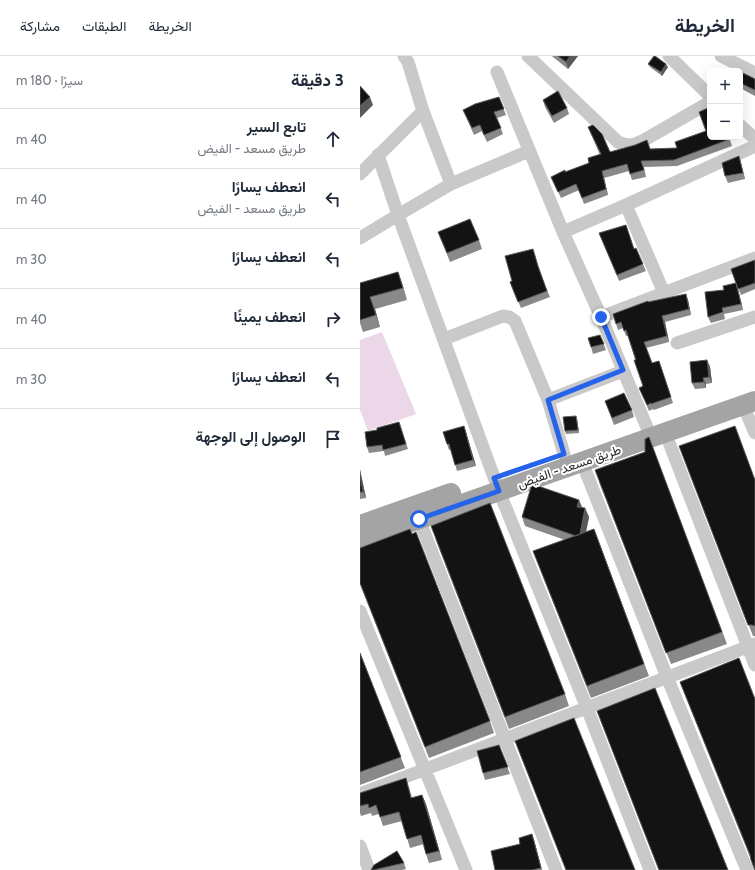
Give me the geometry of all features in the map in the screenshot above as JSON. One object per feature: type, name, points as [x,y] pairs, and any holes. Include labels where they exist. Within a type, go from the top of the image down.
[{"type":"main road","name":"طريق مسعد - الفيض","points":[[360,525],[496,484],[582,462],[755,388]]},
{"type":"main road","name":"طريق مسعد - الفيض","points":[[360,540],[419,519],[564,454],[654,432],[749,403]]},
{"type":"street","points":[[404,56],[408,62],[423,111],[451,184]]},
{"type":"street","points":[[528,56],[618,142],[627,145],[635,144],[646,139],[707,104]]},
{"type":"street","points":[[669,56],[707,93]]},
{"type":"street","points":[[721,56],[755,73]]},
{"type":"street","points":[[497,72],[562,232],[601,317],[623,370],[654,432],[751,645],[755,665]]},
{"type":"street","points":[[360,174],[423,111]]},
{"type":"street","points":[[743,127],[755,139]]},
{"type":"street","points":[[562,232],[626,205],[755,146]]},
{"type":"street","points":[[360,238],[451,184],[530,151]]},
{"type":"street","points":[[378,155],[398,215],[496,484],[587,708],[650,870]]},
{"type":"street","points":[[626,205],[664,293]]},
{"type":"street","points":[[601,317],[755,258]]},
{"type":"street","points":[[444,340],[503,316],[512,318],[515,321],[548,400],[564,454]]},
{"type":"street","points":[[677,343],[755,317]]},
{"type":"street","points":[[548,400],[623,370]]},
{"type":"street","points":[[749,403],[755,433]]},
{"type":"street","points":[[582,462],[667,677],[747,870]]},
{"type":"street","points":[[419,519],[556,870]]},
{"type":"street","points":[[360,610],[466,870]]},
{"type":"street","points":[[360,794],[751,645]]},
{"type":"street","points":[[360,846],[369,870]]},
{"type":"shaded area","points":[[382,332],[416,414],[368,431],[360,410],[360,340]]},
{"type":"building","points":[[558,56],[570,56],[566,62]]},
{"type":"building","points":[[654,56],[666,64],[661,72],[648,64]]},
{"type":"building","points":[[743,73],[755,79],[755,90],[743,84]]},
{"type":"building","points":[[360,86],[370,97],[360,106]]},
{"type":"building","points":[[558,91],[567,108],[552,116],[543,100]]},
{"type":"building","points":[[499,97],[504,109],[494,112],[501,128],[484,135],[480,125],[472,128],[463,110],[475,104]]},
{"type":"building","points":[[707,108],[707,140],[727,140],[674,160],[641,161],[644,170],[630,174],[627,164],[602,171],[606,189],[582,198],[576,184],[558,192],[551,177],[565,170],[565,172],[589,163],[588,158],[601,154],[588,127],[593,125],[602,134],[610,152],[647,140],[650,149],[677,148],[675,142],[706,131],[699,112]]},
{"type":"building","points":[[739,156],[743,173],[725,176],[722,163]]},
{"type":"building","points":[[470,219],[479,240],[447,253],[438,232]]},
{"type":"building","points":[[626,225],[634,249],[636,248],[643,264],[617,275],[599,233]]},
{"type":"building","points":[[533,249],[547,291],[518,302],[510,282],[512,281],[505,256]]},
{"type":"building","points":[[755,260],[755,283],[738,289],[731,269]]},
{"type":"building","points":[[398,272],[403,288],[370,297],[376,315],[360,320],[360,283]]},
{"type":"building","points":[[736,283],[741,304],[722,308],[723,312],[708,317],[705,292],[724,290],[723,286]]},
{"type":"building","points":[[686,294],[689,309],[662,316],[667,336],[644,342],[652,363],[659,361],[671,397],[647,405],[639,388],[643,386],[626,330],[624,331],[621,322],[616,324],[613,314],[648,301]]},
{"type":"building","points":[[600,335],[604,344],[591,347],[588,338]]},
{"type":"building","points":[[707,360],[709,377],[703,378],[704,382],[692,383],[690,362]]},
{"type":"building","points":[[624,393],[632,410],[612,418],[605,401]]},
{"type":"building","points":[[576,416],[578,430],[565,431],[563,417]]},
{"type":"building","points":[[399,422],[406,444],[383,450],[382,445],[367,447],[365,432],[377,430],[377,428]]},
{"type":"building","points":[[464,426],[473,460],[455,465],[449,444],[447,444],[443,432]]},
{"type":"building","points":[[735,426],[755,480],[755,626],[748,625],[679,446]]},
{"type":"building","points":[[649,437],[722,632],[666,653],[595,470],[645,452],[645,439]]},
{"type":"building","points":[[360,474],[363,492],[360,492]]},
{"type":"building","points":[[532,484],[579,500],[577,507],[585,508],[580,534],[576,536],[522,517]]},
{"type":"building","points":[[490,503],[565,694],[505,717],[431,526]]},
{"type":"building","points":[[410,529],[412,534],[416,532],[490,721],[425,747],[360,583],[360,548]]},
{"type":"building","points":[[594,529],[644,664],[587,686],[533,551]]},
{"type":"building","points":[[360,653],[401,757],[360,772]]},
{"type":"building","points":[[739,658],[755,699],[755,870],[680,682]]},
{"type":"building","points":[[655,688],[728,870],[659,870],[597,711]]},
{"type":"building","points":[[574,718],[635,870],[566,870],[515,741]]},
{"type":"building","points":[[499,745],[508,767],[483,773],[477,751]]},
{"type":"building","points":[[406,778],[411,798],[422,795],[439,851],[426,854],[421,835],[407,839],[399,812],[380,817],[376,805],[369,808],[368,804],[360,806],[360,793]]},
{"type":"building","points":[[532,834],[541,868],[532,870],[495,870],[491,851],[520,844],[519,838]]},
{"type":"building","points":[[397,851],[404,863],[371,870],[374,865]]},
{"type":"route","points":[[419,519],[499,491],[494,478],[564,454],[548,400],[623,370],[601,317]]}]
